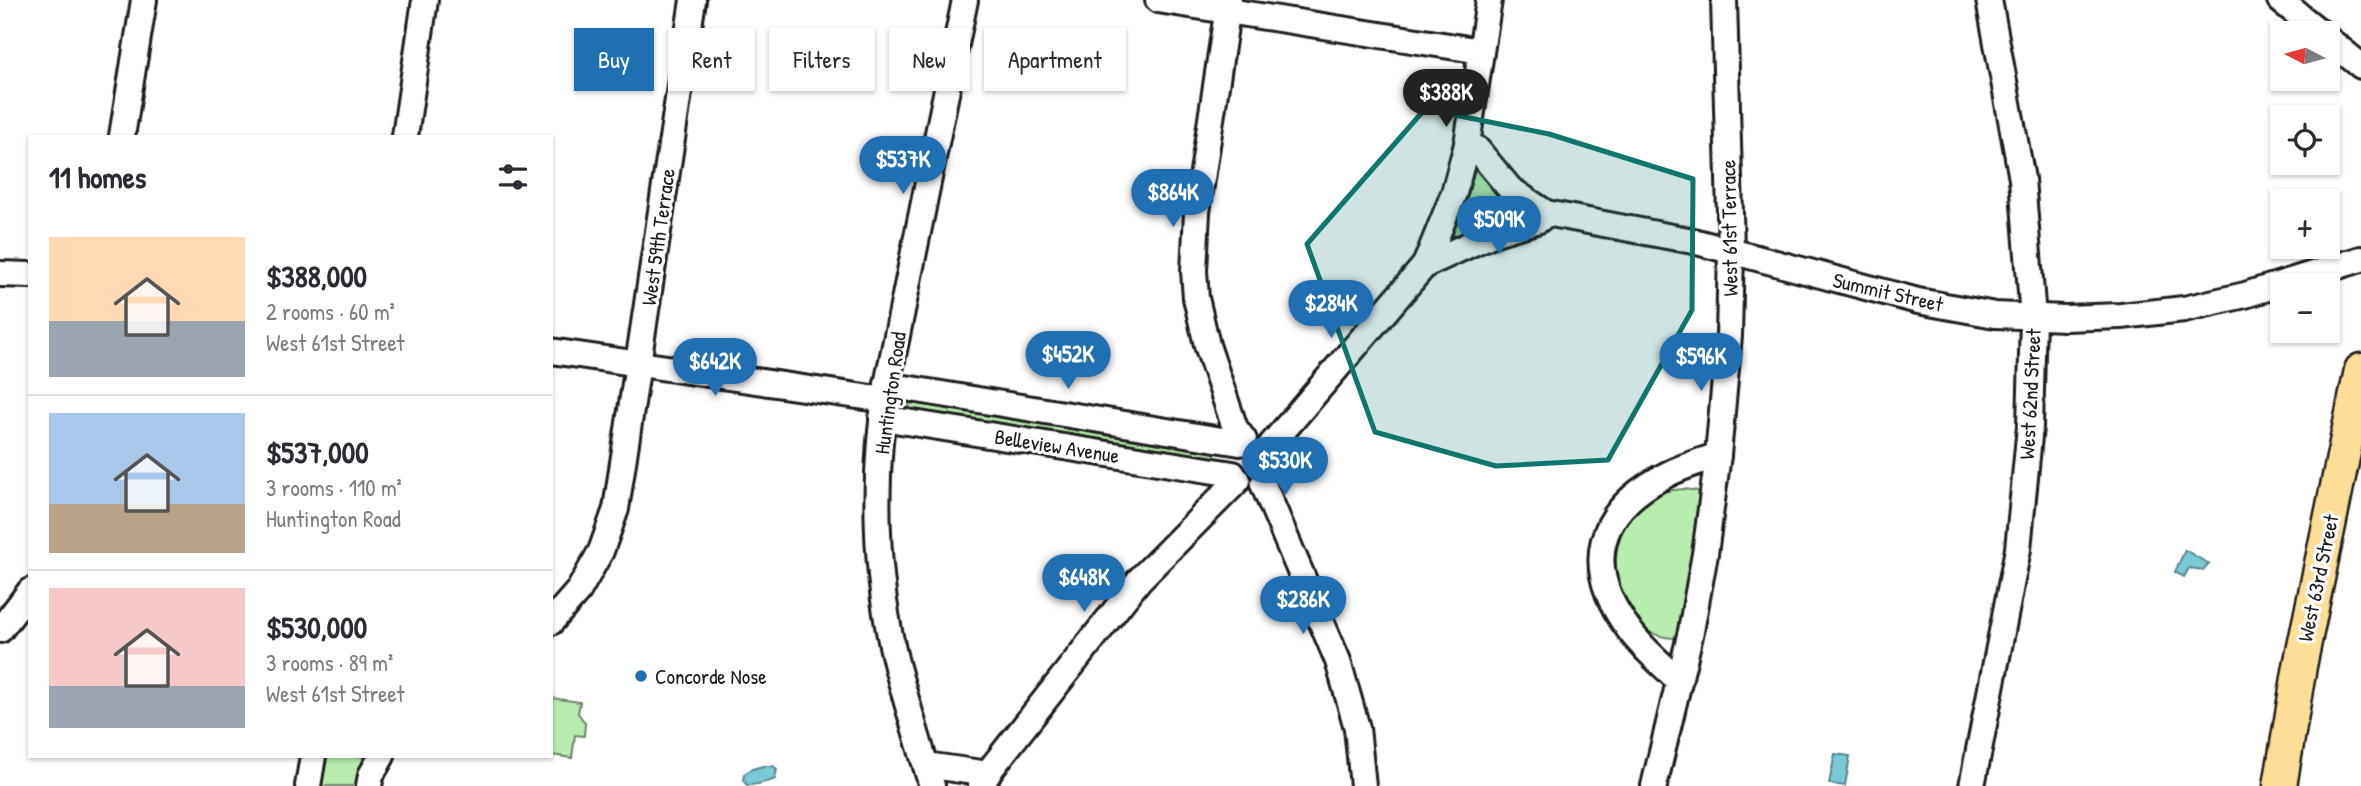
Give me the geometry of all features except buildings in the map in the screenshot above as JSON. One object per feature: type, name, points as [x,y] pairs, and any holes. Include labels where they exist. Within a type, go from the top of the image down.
[{"type":"main road","name":"West 63rd Street","points":[[2280,786],[2302,655],[2361,370]]},
{"type":"street","points":[[122,135],[144,0]]},
{"type":"street","points":[[405,135],[425,0]]},
{"type":"street","name":"West 59th Terrace","points":[[553,620],[579,590],[601,551],[616,509],[693,0]]},
{"type":"street","name":"Huntington Road","points":[[929,776],[897,665],[885,597],[877,512],[885,401],[965,0]]},
{"type":"street","points":[[1158,0],[1228,5],[1481,51]]},
{"type":"street","points":[[1270,445],[1425,265],[1454,193],[1467,144],[1489,0]]},
{"type":"street","name":"West 61st Terrace","points":[[1654,786],[1705,554],[1729,337],[1731,250],[1724,0]]},
{"type":"street","name":"West 62nd Street","points":[[1972,786],[2018,549],[2030,426],[2034,318],[2022,178],[1989,0]]},
{"type":"street","points":[[2280,0],[2305,21]]},
{"type":"street","points":[[1228,5],[1197,212],[1194,271],[1196,298],[1207,345],[1235,428],[1242,441]]},
{"type":"street","points":[[2340,49],[2361,66]]},
{"type":"street","points":[[1425,265],[1495,233],[1539,220],[1546,213],[1510,189],[1477,149],[1467,144]]},
{"type":"street","name":"Summit Street","points":[[1546,213],[1731,250],[1918,301],[1983,313],[2034,318],[2121,316],[2184,309],[2245,295],[2361,259]]},
{"type":"street","points":[[0,274],[28,275]]},
{"type":"street","name":"Belleview Avenue","points":[[553,351],[885,401],[1242,441]]},
{"type":"street","name":"Belleview Avenue","points":[[885,401],[1235,477]]},
{"type":"street","points":[[1260,439],[1270,445],[1277,454],[1280,468],[1273,478],[1252,486],[1235,477],[1230,459],[1242,441],[1260,439]]},
{"type":"street","points":[[1679,681],[1631,633],[1613,606],[1602,580],[1601,552],[1609,525],[1626,502],[1668,474],[1718,455]]},
{"type":"street","points":[[929,776],[984,780],[1139,580],[1235,477]]},
{"type":"street","points":[[1263,484],[1338,661],[1357,729],[1363,786]]},
{"type":"street","points":[[0,629],[28,594]]},
{"type":"street","points":[[308,786],[313,758]]},
{"type":"street","points":[[369,786],[371,775],[381,758]]},
{"type":"highlighted area","points":[[1425,109],[1549,134],[1693,179],[1692,310],[1608,460],[1496,466],[1375,432],[1307,244]]},
{"type":"green space","points":[[1478,169],[1521,215],[1459,238],[1454,236],[1453,229],[1465,204],[1473,170]]},
{"type":"green space","points":[[910,401],[1215,451],[1214,461],[908,411]]},
{"type":"green space","points":[[1685,489],[1697,491],[1703,496],[1682,634],[1677,638],[1654,634],[1636,621],[1624,603],[1617,581],[1616,558],[1621,534],[1632,514],[1653,496]]},
{"type":"green space","points":[[553,698],[580,702],[578,713],[585,723],[584,736],[575,735],[572,758],[553,755]]},
{"type":"green space","points":[[324,758],[363,759],[358,786],[319,786]]},
{"type":"water","points":[[2185,550],[2209,564],[2204,570],[2189,568],[2184,577],[2175,572]]},
{"type":"water","points":[[1835,754],[1850,756],[1845,786],[1829,784]]},
{"type":"water","points":[[763,766],[777,769],[775,779],[747,785],[743,780],[744,774]]},
{"type":"place","name":"Concorde Nose","points":[[641,676]]}]
